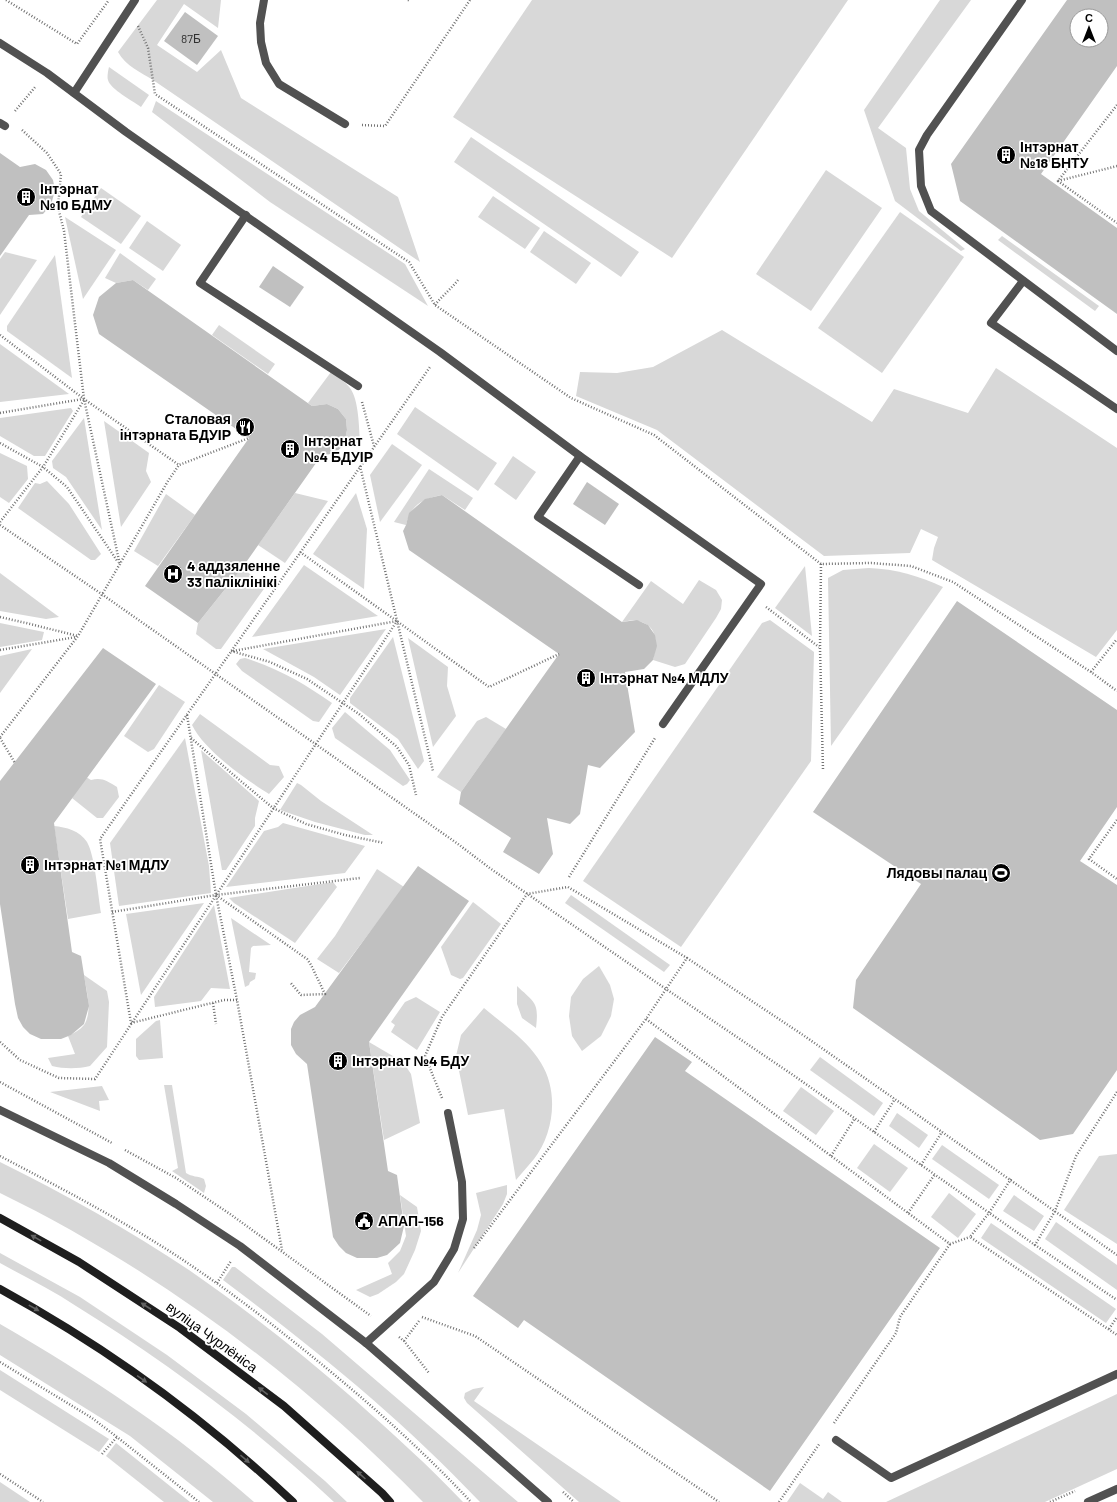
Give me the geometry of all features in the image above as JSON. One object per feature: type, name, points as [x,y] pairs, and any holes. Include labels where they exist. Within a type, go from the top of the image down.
[{"type":"main road","name":"вуліца Чурлёніса","points":[[0,1218],[78,1262],[180,1328],[284,1406],[382,1493],[390,1502]]},
{"type":"main road","points":[[0,1289],[43,1312],[98,1348],[190,1413],[266,1477],[292,1502]]},
{"type":"lane","points":[[74,93],[135,0]]},
{"type":"lane","points":[[264,0],[260,23],[261,42],[266,63],[279,84],[345,124]]},
{"type":"lane","points":[[1022,0],[927,135],[919,150],[921,186],[931,212],[1117,351]]},
{"type":"lane","points":[[0,43],[47,73],[126,132],[440,352],[580,456],[761,584],[663,724]]},
{"type":"lane","points":[[246,215],[200,283],[358,386]]},
{"type":"lane","points":[[1023,281],[991,323],[1117,409]]},
{"type":"lane","points":[[580,456],[538,517],[639,585]]},
{"type":"lane","points":[[0,1110],[109,1163],[176,1204],[240,1246],[366,1343],[548,1502]]},
{"type":"lane","points":[[366,1343],[434,1282],[454,1249],[463,1219],[462,1182],[448,1114]]},
{"type":"lane","points":[[836,1440],[891,1478],[1117,1374]]},
{"type":"lane","points":[[1088,1502],[1117,1489]]},
{"type":"path","points":[[6,0],[76,44],[109,0]]},
{"type":"path","points":[[345,124],[385,126],[470,0]]},
{"type":"path","points":[[130,8],[148,48],[155,94],[408,262],[435,305],[572,398],[654,435],[821,564],[871,563],[911,566],[953,582],[1117,690]]},
{"type":"path","points":[[14,112],[47,73]]},
{"type":"path","points":[[1058,181],[1117,105]]},
{"type":"path","points":[[20,128],[47,153],[61,174],[58,207],[64,231],[84,399],[120,565]]},
{"type":"path","points":[[1058,181],[1117,166]]},
{"type":"path","points":[[1058,181],[1117,224]]},
{"type":"path","points":[[435,305],[458,280]]},
{"type":"path","points":[[0,335],[84,399],[178,465]]},
{"type":"path","points":[[131,1023],[100,839],[440,352]]},
{"type":"path","points":[[358,386],[374,446]]},
{"type":"path","points":[[0,413],[84,399]]},
{"type":"path","points":[[84,399],[43,467],[0,523],[216,673],[527,894],[855,1118],[1035,1245],[1117,1300]]},
{"type":"path","points":[[15,763],[0,738],[78,636],[178,465],[249,438]]},
{"type":"path","points":[[0,443],[43,467],[67,487],[120,565]]},
{"type":"path","points":[[360,466],[433,771]]},
{"type":"path","points":[[300,552],[489,687],[559,654]]},
{"type":"path","points":[[821,564],[820,648],[823,770]]},
{"type":"path","points":[[752,597],[820,648]]},
{"type":"path","points":[[0,618],[78,636]]},
{"type":"path","points":[[230,652],[397,621]]},
{"type":"path","points":[[0,1042],[20,1060],[59,1078],[95,1078],[397,621]]},
{"type":"path","points":[[0,650],[78,636]]},
{"type":"path","points":[[1091,672],[1117,639]]},
{"type":"path","points":[[230,652],[270,662],[307,679],[359,714],[397,747],[408,765],[416,795]]},
{"type":"path","points":[[187,714],[216,895],[237,1000],[282,1250]]},
{"type":"path","points":[[569,877],[663,724]]},
{"type":"path","points":[[190,738],[273,808],[306,824],[345,835],[384,843]]},
{"type":"path","points":[[1117,820],[1089,859],[1117,879]]},
{"type":"path","points":[[112,912],[216,895],[360,878]]},
{"type":"path","points":[[448,1114],[425,1056],[442,1017],[527,894],[568,887],[687,958],[1011,1179],[1117,1255]]},
{"type":"path","points":[[216,895],[306,959],[311,965],[325,994],[301,995],[290,982]]},
{"type":"path","points":[[470,1254],[646,1019],[687,958]]},
{"type":"path","points":[[131,1023],[224,1000],[237,1000]]},
{"type":"path","points":[[213,1003],[216,1024]]},
{"type":"path","points":[[646,1019],[950,1244]]},
{"type":"path","points":[[1035,1245],[1055,1211],[1076,1156],[1117,1092]]},
{"type":"path","points":[[874,1132],[895,1099]]},
{"type":"path","points":[[831,1156],[855,1118]]},
{"type":"path","points":[[921,1165],[942,1132]]},
{"type":"path","points":[[0,1156],[96,1207],[173,1253],[216,1283],[284,1334],[338,1378],[408,1440],[471,1502]]},
{"type":"path","points":[[908,1213],[935,1174]]},
{"type":"path","points":[[831,1427],[896,1333],[900,1317],[950,1244],[970,1237],[989,1213],[1011,1179]]},
{"type":"path","points":[[970,1237],[1117,1335]]},
{"type":"path","points":[[216,1283],[240,1246]]},
{"type":"path","points":[[404,1341],[427,1311]]},
{"type":"path","points":[[422,1317],[475,1336],[719,1502]]},
{"type":"path","points":[[1109,1329],[1117,1317]]},
{"type":"path","points":[[0,1362],[92,1418],[199,1502]]},
{"type":"path","points":[[102,1454],[116,1437]]},
{"type":"path","points":[[779,1502],[822,1440]]},
{"type":"path","points":[[0,1474],[43,1502]]},
{"type":"shaded area","points":[[157,0],[221,0],[218,28],[184,4],[157,45],[197,72],[221,50],[241,98],[398,197],[420,262],[125,61],[118,52]]},
{"type":"shaded area","points":[[532,0],[848,0],[672,258],[453,117]]},
{"type":"shaded area","points":[[940,0],[971,0],[878,128],[906,148],[910,189],[919,211],[965,249],[961,251],[895,201],[864,110]]},
{"type":"shaded area","points":[[109,67],[149,95],[141,107],[113,87],[108,80]]},
{"type":"shaded area","points":[[156,101],[405,264],[428,306],[270,202],[152,112]]},
{"type":"shaded area","points":[[471,137],[639,252],[621,277],[454,162]]},
{"type":"shaded area","points":[[826,170],[882,208],[811,311],[756,274]]},
{"type":"shaded area","points":[[101,188],[141,216],[121,244],[81,217]]},
{"type":"shaded area","points":[[493,196],[540,228],[525,249],[478,217]]},
{"type":"shaded area","points":[[900,212],[964,257],[882,373],[818,328]]},
{"type":"shaded area","points":[[65,217],[116,250],[83,299]]},
{"type":"shaded area","points":[[147,221],[181,245],[163,271],[129,248]]},
{"type":"shaded area","points":[[544,231],[591,263],[576,284],[530,252]]},
{"type":"shaded area","points":[[1002,236],[1099,306],[1095,311],[998,240]]},
{"type":"shaded area","points":[[5,252],[37,260],[0,315],[0,259]]},
{"type":"shaded area","points":[[120,253],[156,279],[148,290],[133,280],[116,283],[105,278]]},
{"type":"shaded area","points":[[55,255],[72,378],[7,331],[7,326]]},
{"type":"shaded area","points":[[219,325],[275,364],[268,374],[212,335]]},
{"type":"shaded area","points":[[722,330],[872,422],[894,389],[968,413],[996,368],[1117,448],[1117,630],[1096,657],[932,560],[938,537],[921,529],[910,553],[824,556],[657,430],[576,396],[580,372],[617,373],[653,367]]},
{"type":"shaded area","points":[[0,344],[69,394],[0,402]]},
{"type":"shaded area","points":[[331,372],[346,383],[353,393],[358,414],[360,443],[344,445],[347,430],[346,419],[338,409],[327,404],[312,406],[308,403]]},
{"type":"shaded area","points":[[415,407],[497,463],[478,491],[397,434]]},
{"type":"shaded area","points":[[71,408],[73,411],[45,456],[34,456],[0,436],[0,418]]},
{"type":"shaded area","points":[[84,418],[102,530],[66,477],[53,468],[52,461]]},
{"type":"shaded area","points":[[104,421],[149,453],[146,471],[151,482],[121,527]]},
{"type":"shaded area","points":[[392,444],[422,465],[380,522],[370,475]]},
{"type":"shaded area","points":[[0,453],[27,466],[28,479],[9,503],[0,497]]},
{"type":"shaded area","points":[[513,456],[536,472],[516,500],[494,484]]},
{"type":"shaded area","points":[[429,469],[473,498],[465,510],[442,495],[429,498],[415,507],[408,518],[406,525],[394,522]]},
{"type":"shaded area","points":[[47,481],[69,504],[101,554],[95,560],[91,560],[18,508],[35,483],[40,484]]},
{"type":"shaded area","points":[[295,493],[328,501],[285,563],[258,545]]},
{"type":"shaded area","points":[[356,493],[367,529],[364,589],[313,554]]},
{"type":"shaded area","points":[[166,494],[195,515],[158,566],[134,551]]},
{"type":"shaded area","points":[[304,565],[378,616],[252,637]]},
{"type":"shaded area","points":[[805,566],[812,636],[775,608]]},
{"type":"shaded area","points":[[242,568],[266,586],[221,649],[216,649],[196,634],[198,623]]},
{"type":"shaded area","points":[[869,568],[907,574],[943,587],[831,746],[828,578],[843,570]]},
{"type":"shaded area","points":[[0,573],[59,617],[46,619],[0,611]]},
{"type":"shaded area","points":[[699,580],[716,590],[722,600],[721,609],[716,618],[685,664],[675,667],[653,660],[656,642],[653,631],[650,627],[645,623],[636,620],[622,622],[651,581],[683,604]]},
{"type":"shaded area","points":[[770,620],[814,652],[811,761],[681,947],[583,881],[762,623]]},
{"type":"shaded area","points":[[0,623],[44,632],[42,640],[0,647]]},
{"type":"shaded area","points":[[386,629],[340,695],[314,677],[263,649]]},
{"type":"shaded area","points":[[393,637],[424,761],[418,769],[398,739],[350,703],[350,698]]},
{"type":"shaded area","points":[[408,638],[448,667],[447,686],[456,716],[433,747]]},
{"type":"shaded area","points":[[32,649],[0,693],[0,656]]},
{"type":"shaded area","points":[[245,658],[291,677],[332,703],[319,722],[313,721],[242,671],[236,664],[240,659]]},
{"type":"shaded area","points":[[159,685],[185,702],[154,749],[148,752],[124,736]]},
{"type":"shaded area","points":[[345,712],[390,750],[410,780],[407,784],[403,786],[335,738],[332,728]]},
{"type":"shaded area","points":[[200,714],[270,765],[279,766],[284,777],[269,794],[237,772],[215,754],[198,735],[192,725]]},
{"type":"shaded area","points":[[486,717],[506,729],[461,792],[437,777],[477,721]]},
{"type":"shaded area","points":[[185,738],[209,866],[211,893],[119,906],[110,843]]},
{"type":"shaded area","points":[[201,750],[259,801],[255,818],[255,826],[226,870],[222,870]]},
{"type":"shaded area","points":[[86,777],[91,780],[104,780],[117,787],[119,797],[103,818],[97,818],[72,798]]},
{"type":"shaded area","points":[[297,783],[321,801],[373,835],[365,835],[315,822],[280,810]]},
{"type":"shaded area","points":[[283,823],[365,846],[345,873],[226,887],[264,831],[278,827]]},
{"type":"shaded area","points":[[54,826],[63,827],[77,832],[87,842],[94,866],[101,913],[68,919]]},
{"type":"shaded area","points":[[377,869],[404,887],[339,973],[317,959],[335,936]]},
{"type":"shaded area","points":[[333,882],[337,887],[295,943],[234,903],[229,898]]},
{"type":"shaded area","points":[[571,895],[670,965],[664,972],[565,903]]},
{"type":"shaded area","points":[[473,902],[501,924],[463,978],[460,979],[451,975],[441,947]]},
{"type":"shaded area","points":[[204,903],[141,995],[126,914]]},
{"type":"shaded area","points":[[214,905],[230,989],[211,988],[201,1001],[155,1007],[154,997]]},
{"type":"shaded area","points":[[231,918],[271,945],[253,946],[251,948],[249,972],[256,973],[255,979],[245,987]]},
{"type":"shaded area","points":[[599,966],[610,985],[614,999],[611,1016],[601,1036],[582,1051],[572,1036],[569,1016],[571,997],[583,979]]},
{"type":"shaded area","points":[[84,975],[107,991],[109,1002],[107,1047],[90,1066],[81,1068],[61,1068],[52,1066],[48,1058],[75,1054],[68,1036],[81,1028],[87,1019],[88,1000]]},
{"type":"shaded area","points":[[517,986],[532,1000],[536,1008],[536,1028],[522,1018],[517,1004]]},
{"type":"shaded area","points":[[416,997],[440,1012],[417,1050],[391,1032],[395,1025],[391,1022],[405,1002]]},
{"type":"shaded area","points":[[484,1008],[515,1034],[536,1055],[547,1074],[550,1087],[552,1112],[546,1137],[541,1149],[516,1180],[504,1109],[468,1115],[456,1056],[461,1035]]},
{"type":"shaded area","points":[[160,1020],[163,1058],[139,1060],[136,1056],[136,1039],[156,1021]]},
{"type":"shaded area","points":[[369,1042],[403,1062],[411,1074],[420,1123],[384,1140]]},
{"type":"shaded area","points":[[820,1057],[883,1103],[874,1116],[810,1070]]},
{"type":"shaded area","points":[[164,1085],[172,1085],[186,1173],[204,1179],[206,1186],[204,1193],[172,1171],[178,1168]]},
{"type":"shaded area","points":[[102,1086],[109,1100],[99,1101],[100,1111],[50,1092]]},
{"type":"shaded area","points":[[801,1087],[834,1111],[816,1135],[783,1111]]},
{"type":"shaded area","points":[[897,1113],[928,1135],[919,1148],[889,1126]]},
{"type":"shaded area","points":[[874,1144],[908,1168],[890,1192],[857,1168]]},
{"type":"shaded area","points":[[942,1145],[999,1185],[989,1199],[932,1159]]},
{"type":"shaded area","points":[[1117,1154],[1117,1244],[1064,1210],[1099,1156]]},
{"type":"shaded area","points":[[0,1162],[73,1200],[120,1227],[189,1270],[232,1301],[294,1349],[355,1400],[424,1463],[463,1502],[423,1502],[328,1412],[225,1330],[170,1291],[115,1256],[58,1223],[0,1193]]},
{"type":"shaded area","points":[[507,1185],[507,1194],[503,1204],[458,1273],[477,1230],[481,1215],[476,1193]]},
{"type":"shaded area","points":[[949,1193],[976,1214],[958,1238],[931,1217]]},
{"type":"shaded area","points":[[400,1195],[417,1207],[421,1231],[415,1250],[404,1274],[396,1282],[378,1294],[370,1297],[356,1290],[392,1274],[388,1263],[400,1251],[406,1236]]},
{"type":"shaded area","points":[[1014,1195],[1044,1216],[1034,1231],[1003,1211]]},
{"type":"shaded area","points":[[1056,1222],[1117,1265],[1117,1290],[1045,1239]]},
{"type":"shaded area","points":[[991,1223],[1116,1309],[1106,1323],[981,1238]]},
{"type":"shaded area","points":[[0,1253],[80,1297],[167,1355],[246,1414],[325,1481],[347,1502],[334,1502],[242,1422],[144,1350],[67,1300],[0,1263]]},
{"type":"shaded area","points":[[232,1267],[235,1267],[322,1334],[518,1502],[480,1502],[420,1442],[356,1385],[324,1358],[223,1280]]},
{"type":"shaded area","points":[[0,1324],[67,1364],[132,1407],[194,1452],[254,1502],[213,1502],[130,1436],[0,1355]]},
{"type":"shaded area","points":[[0,1370],[109,1439],[99,1452],[0,1390]]},
{"type":"shaded area","points":[[484,1387],[474,1401],[621,1502],[579,1502],[467,1403],[464,1398],[465,1393],[473,1389]]},
{"type":"shaded area","points":[[1117,1394],[1117,1469],[1045,1502],[886,1502]]},
{"type":"shaded area","points":[[116,1443],[190,1502],[164,1502],[106,1456]]},
{"type":"shaded area","points":[[0,1482],[30,1502],[0,1502]]},
{"type":"shaded area","points":[[800,1483],[823,1499],[828,1492],[842,1502],[787,1502]]},
{"type":"building","name":"Інтэрнат №18 БНТУ","points":[[1067,0],[1117,0],[1117,66],[1041,174],[1117,228],[1117,314],[960,201],[951,164]]},
{"type":"building","points":[[185,12],[218,36],[197,65],[164,41]]},
{"type":"building","name":"Інтэрнат №10 БДМУ","points":[[0,153],[20,167],[35,164],[46,170],[53,180],[55,190],[51,205],[43,214],[29,215],[0,256]]},
{"type":"building","points":[[273,266],[304,287],[290,307],[259,287]]},
{"type":"building","name":"Інтэрнат №4 БДУІР","points":[[133,280],[312,406],[327,404],[338,409],[346,419],[347,430],[344,445],[335,453],[321,456],[242,568],[198,623],[145,586],[249,438],[99,334],[93,315],[99,297],[116,283]]},
{"type":"building","points":[[587,482],[619,504],[605,525],[573,504]]},
{"type":"building","name":"Інтэрнат №4 МДЛУ","points":[[442,495],[622,622],[637,620],[648,625],[655,635],[657,646],[653,660],[644,669],[625,672],[635,732],[600,768],[588,765],[580,814],[570,824],[547,818],[553,854],[539,874],[503,852],[511,838],[459,804],[461,792],[559,654],[409,550],[403,531],[409,513],[425,499]]},
{"type":"building","name":"Лядовы палац","points":[[957,601],[1117,710],[1117,807],[1080,861],[1117,885],[1117,1070],[1073,1134],[1040,1140],[853,1008],[856,980],[921,884],[813,812]]},
{"type":"building","name":"Інтэрнат №1 МДЛУ","points":[[103,648],[156,684],[54,823],[72,952],[81,956],[89,1006],[84,1024],[71,1035],[61,1039],[41,1039],[30,1034],[23,1027],[18,1018],[15,1004],[0,904],[0,781]]},
{"type":"building","name":"Інтэрнат №4 БДУ","points":[[418,866],[469,901],[369,1042],[388,1171],[397,1175],[404,1226],[400,1243],[387,1255],[377,1258],[357,1258],[346,1253],[333,1237],[307,1064],[296,1054],[291,1045],[291,1029],[294,1022],[300,1015],[315,1007]]},
{"type":"building","points":[[655,1037],[692,1062],[685,1071],[940,1248],[770,1491],[524,1320],[518,1328],[473,1296]]},
{"type":"place","name":"Інтэрнат №18 БНТУ","points":[[1006,155]]},
{"type":"place","name":"Інтэрнат №10 БДМУ","points":[[26,197]]},
{"type":"place","name":"Сталовая інтэрната БДУІР","points":[[245,427]]},
{"type":"place","name":"Інтэрнат №4 БДУІР","points":[[290,449]]},
{"type":"place","name":"4 аддзяленне 33 паліклінікі","points":[[173,574]]},
{"type":"place","name":"Інтэрнат №4 МДЛУ","points":[[586,678]]},
{"type":"place","name":"Інтэрнат №1 МДЛУ","points":[[30,865]]},
{"type":"place","name":"Лядовы палац","points":[[1001,873]]},
{"type":"place","name":"Інтэрнат №4 БДУ","points":[[338,1061]]},
{"type":"place","name":"АПАП-156","points":[[364,1221]]}]
